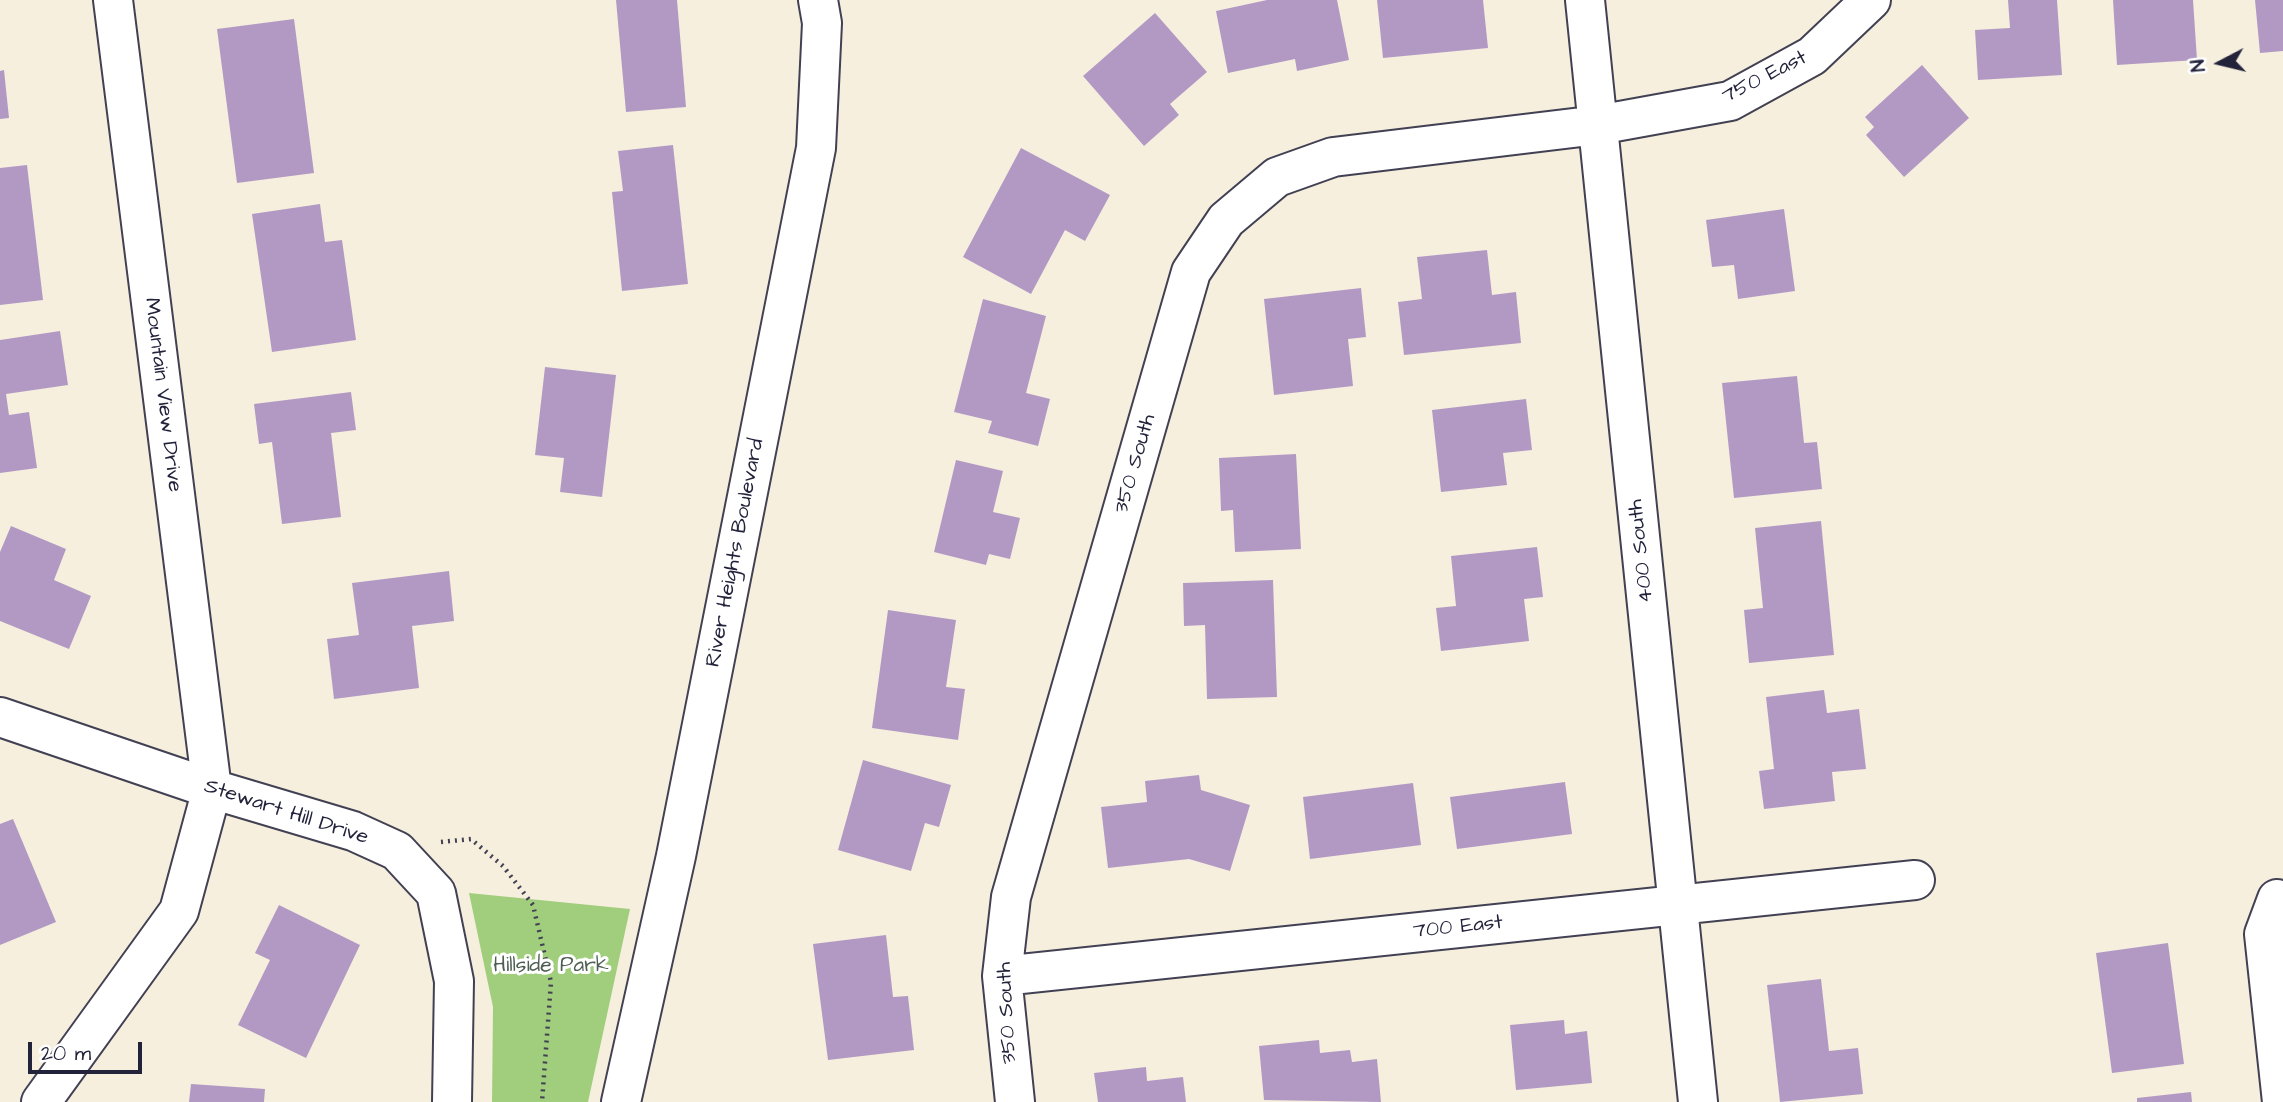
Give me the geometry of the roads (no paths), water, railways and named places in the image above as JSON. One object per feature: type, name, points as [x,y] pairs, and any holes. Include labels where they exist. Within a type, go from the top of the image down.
[{"type":"street","name":"Mountain View Drive","points":[[113,0],[212,789]]},
{"type":"street","name":"400 South","points":[[1586,0],[1698,1102]]},
{"type":"street","name":"750 East","points":[[1598,125],[1730,101],[1812,56],[1871,0]]},
{"type":"street","name":"River Heights Boulevard","points":[[621,1102],[679,842],[816,148],[824,8]]},
{"type":"street","name":"350 South","points":[[1015,1102],[1002,976],[1011,897],[1191,272],[1226,220],[1277,177],[1333,157],[1598,125]]},
{"type":"street","name":"Stewart Hill Drive","points":[[0,717],[212,789],[364,836],[397,852],[436,892],[454,981],[452,1102]]},
{"type":"street","points":[[41,1102],[179,911],[212,789]]},
{"type":"street","name":"700 East","points":[[1002,976],[1915,880]]},
{"type":"street","points":[[2277,898],[2264,934],[2283,1102]]},
{"type":"park label","name":"Hillside Park","points":[[551,967]]}]
